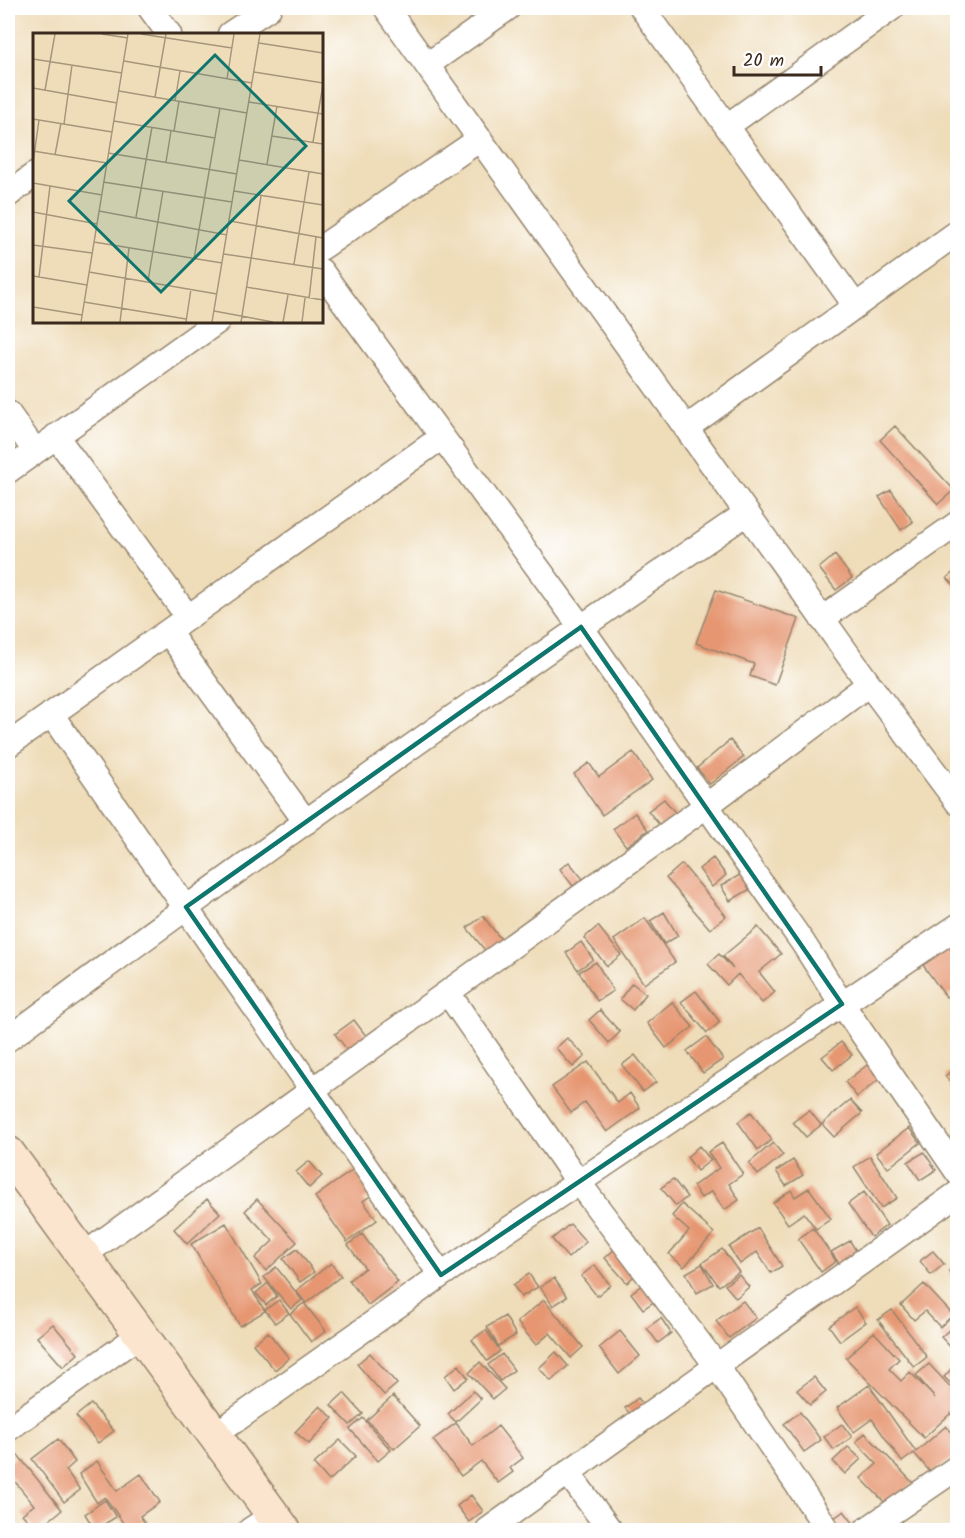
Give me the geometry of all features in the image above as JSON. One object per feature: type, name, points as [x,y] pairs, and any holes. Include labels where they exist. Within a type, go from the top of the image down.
[{"type":"street","points":[[150,8],[168,33]]},
{"type":"street","points":[[232,33],[269,8]]},
{"type":"street","points":[[386,8],[869,684],[957,802]]},
{"type":"street","points":[[427,66],[508,8]]},
{"type":"street","points":[[642,8],[855,305]]},
{"type":"street","points":[[727,126],[892,8]]},
{"type":"street","points":[[322,247],[480,139]]},
{"type":"street","points":[[8,195],[33,176]]},
{"type":"street","points":[[686,428],[957,232]]},
{"type":"street","points":[[322,272],[581,627],[803,943],[957,1173]]},
{"type":"street","points":[[8,471],[217,322]]},
{"type":"street","points":[[8,413],[34,452]]},
{"type":"street","points":[[56,436],[188,616]]},
{"type":"street","points":[[8,745],[442,437]]},
{"type":"street","points":[[8,1039],[186,907],[581,627],[747,513]]},
{"type":"street","points":[[822,618],[957,523]]},
{"type":"street","points":[[168,632],[306,822]]},
{"type":"street","points":[[81,1257],[706,806],[869,684]]},
{"type":"street","points":[[51,714],[441,1275]]},
{"type":"street","points":[[213,1436],[441,1275],[957,926]]},
{"type":"street","points":[[448,993],[579,1183],[716,1365],[828,1530]]},
{"type":"street","points":[[8,1153],[81,1257],[141,1334],[213,1436],[269,1525]]},
{"type":"street","points":[[488,1530],[957,1193]]},
{"type":"street","points":[[8,1429],[141,1334]]},
{"type":"street","points":[[866,1530],[957,1467]]},
{"type":"street","points":[[568,1473],[610,1530]]},
{"type":"highlighted area","points":[[581,627],[842,1004],[441,1275],[186,907]]},
{"type":"building","points":[[895,426],[954,490],[938,504],[880,440]]},
{"type":"building","points":[[891,490],[913,522],[901,530],[879,497]]},
{"type":"building","points":[[835,555],[852,578],[836,590],[819,568]]},
{"type":"building","points":[[958,568],[958,589],[947,578]]},
{"type":"building","points":[[716,590],[799,619],[775,685],[750,676],[754,664],[696,643]]},
{"type":"building","points":[[730,740],[744,757],[710,784],[697,768]]},
{"type":"building","points":[[633,752],[652,780],[602,815],[574,774],[589,763],[599,777]]},
{"type":"building","points":[[664,799],[677,815],[662,828],[648,811]]},
{"type":"building","points":[[635,813],[648,830],[626,846],[613,829]]},
{"type":"building","points":[[713,858],[726,875],[712,887],[699,869]]},
{"type":"building","points":[[569,862],[583,879],[573,886],[560,869]]},
{"type":"building","points":[[682,864],[726,916],[710,929],[666,878]]},
{"type":"building","points":[[743,873],[752,888],[730,901],[721,886]]},
{"type":"building","points":[[664,912],[678,936],[664,944],[650,921]]},
{"type":"building","points":[[483,916],[507,947],[492,959],[467,928]]},
{"type":"building","points":[[645,918],[675,962],[644,984],[614,940]]},
{"type":"building","points":[[598,926],[621,955],[607,966],[584,938]]},
{"type":"building","points":[[758,927],[781,954],[759,972],[775,992],[762,1003],[738,974],[727,985],[708,964],[719,954],[733,969],[723,956]]},
{"type":"building","points":[[581,942],[593,959],[578,970],[566,953]]},
{"type":"building","points":[[948,946],[958,959],[958,988],[946,997],[923,965]]},
{"type":"building","points":[[596,962],[613,991],[597,1001],[579,972]]},
{"type":"building","points":[[632,983],[646,994],[633,1010],[620,999]]},
{"type":"building","points":[[696,991],[720,1022],[707,1033],[681,1002]]},
{"type":"building","points":[[672,1002],[693,1027],[666,1048],[647,1023]]},
{"type":"building","points":[[600,1010],[620,1032],[609,1043],[589,1020]]},
{"type":"building","points":[[354,1020],[376,1049],[357,1063],[335,1034]]},
{"type":"building","points":[[706,1037],[723,1059],[703,1073],[687,1051]]},
{"type":"building","points":[[567,1038],[585,1056],[573,1067],[556,1048]]},
{"type":"building","points":[[841,1042],[852,1055],[833,1070],[822,1057]]},
{"type":"building","points":[[635,1055],[656,1082],[643,1092],[622,1065]]},
{"type":"building","points":[[588,1062],[618,1103],[630,1093],[640,1108],[607,1132],[585,1102],[571,1113],[552,1087]]},
{"type":"building","points":[[871,1062],[883,1076],[857,1097],[845,1082]]},
{"type":"building","points":[[958,1067],[958,1093],[945,1076]]},
{"type":"building","points":[[850,1100],[862,1113],[834,1137],[822,1124]]},
{"type":"building","points":[[809,1110],[821,1125],[806,1137],[793,1122]]},
{"type":"building","points":[[751,1112],[772,1140],[758,1150],[738,1122]]},
{"type":"building","points":[[909,1128],[920,1143],[888,1168],[876,1153]]},
{"type":"building","points":[[722,1143],[743,1174],[729,1184],[739,1200],[724,1210],[712,1191],[701,1198],[693,1186],[719,1168],[708,1152]]},
{"type":"building","points":[[773,1143],[783,1155],[758,1175],[749,1163]]},
{"type":"building","points":[[699,1146],[711,1160],[697,1171],[687,1157]]},
{"type":"building","points":[[924,1152],[936,1170],[920,1180],[908,1162]]},
{"type":"building","points":[[870,1156],[897,1198],[881,1208],[854,1167]]},
{"type":"building","points":[[793,1160],[803,1175],[786,1186],[776,1171]]},
{"type":"building","points":[[309,1161],[322,1176],[309,1188],[296,1172]]},
{"type":"building","points":[[354,1169],[372,1195],[363,1201],[377,1220],[347,1242],[315,1197]]},
{"type":"building","points":[[673,1179],[687,1197],[676,1206],[661,1188]]},
{"type":"building","points":[[809,1188],[831,1219],[816,1229],[804,1213],[788,1224],[773,1203],[791,1190],[795,1197]]},
{"type":"building","points":[[864,1192],[887,1225],[871,1237],[848,1204]]},
{"type":"building","points":[[207,1199],[220,1213],[187,1244],[174,1229]]},
{"type":"building","points":[[257,1199],[297,1242],[266,1271],[255,1258],[273,1241],[245,1211]]},
{"type":"building","points":[[682,1204],[714,1233],[684,1267],[669,1254],[689,1231],[672,1216]]},
{"type":"building","points":[[226,1223],[262,1284],[252,1290],[265,1311],[240,1326],[191,1244]]},
{"type":"building","points":[[570,1224],[586,1242],[568,1258],[552,1239]]},
{"type":"building","points":[[758,1228],[782,1266],[771,1273],[757,1252],[740,1264],[729,1247]]},
{"type":"building","points":[[813,1228],[836,1261],[821,1272],[798,1239]]},
{"type":"building","points":[[362,1234],[398,1282],[368,1305],[349,1280],[365,1268],[348,1245]]},
{"type":"building","points":[[850,1241],[858,1254],[840,1265],[831,1252]]},
{"type":"building","points":[[618,1246],[640,1270],[627,1283],[605,1258]]},
{"type":"building","points":[[297,1249],[314,1272],[300,1282],[283,1259]]},
{"type":"building","points":[[722,1249],[739,1272],[719,1286],[702,1263]]},
{"type":"building","points":[[933,1251],[944,1264],[931,1275],[920,1261]]},
{"type":"building","points":[[331,1263],[341,1276],[306,1303],[296,1291]]},
{"type":"building","points":[[958,1263],[958,1281],[949,1271]]},
{"type":"building","points":[[702,1264],[713,1284],[697,1293],[686,1273]]},
{"type":"building","points":[[595,1265],[610,1285],[597,1296],[581,1276]]},
{"type":"building","points":[[276,1267],[302,1300],[291,1309],[264,1277]]},
{"type":"building","points":[[529,1274],[538,1287],[521,1297],[513,1285]]},
{"type":"building","points":[[739,1275],[749,1287],[736,1298],[725,1285]]},
{"type":"building","points":[[554,1278],[567,1297],[553,1306],[540,1287]]},
{"type":"building","points":[[646,1282],[658,1299],[643,1309],[631,1293]]},
{"type":"building","points":[[268,1283],[277,1296],[266,1305],[256,1293]]},
{"type":"building","points":[[924,1284],[953,1315],[940,1327],[925,1311],[914,1320],[901,1305]]},
{"type":"building","points":[[279,1300],[289,1313],[275,1323],[265,1310]]},
{"type":"building","points":[[544,1300],[583,1347],[571,1358],[550,1333],[536,1345],[517,1322]]},
{"type":"building","points":[[743,1301],[756,1318],[729,1338],[716,1321]]},
{"type":"building","points":[[304,1303],[326,1331],[311,1342],[290,1314]]},
{"type":"building","points":[[855,1307],[866,1322],[840,1341],[829,1326]]},
{"type":"building","points":[[892,1310],[927,1357],[914,1367],[878,1320]]},
{"type":"building","points":[[505,1316],[516,1335],[498,1346],[487,1327]]},
{"type":"building","points":[[661,1318],[671,1333],[658,1343],[647,1328]]},
{"type":"building","points":[[958,1322],[958,1355],[941,1337]]},
{"type":"building","points":[[53,1324],[78,1354],[63,1367],[37,1337]]},
{"type":"building","points":[[486,1330],[500,1351],[487,1361],[472,1340]]},
{"type":"building","points":[[620,1331],[640,1356],[619,1374],[599,1348]]},
{"type":"building","points":[[268,1332],[289,1358],[275,1370],[253,1344]]},
{"type":"building","points":[[874,1332],[899,1359],[889,1369],[901,1381],[910,1372],[935,1398],[916,1375],[929,1364],[958,1395],[958,1421],[951,1413],[924,1438],[846,1358]]},
{"type":"building","points":[[556,1352],[568,1366],[551,1381],[539,1368]]},
{"type":"building","points":[[370,1353],[397,1384],[384,1395],[357,1364]]},
{"type":"building","points":[[502,1354],[514,1370],[500,1381],[488,1365]]},
{"type":"building","points":[[480,1362],[505,1389],[493,1399],[469,1373]]},
{"type":"building","points":[[459,1365],[468,1378],[454,1389],[445,1376]]},
{"type":"building","points":[[954,1366],[958,1369],[958,1390],[944,1377]]},
{"type":"building","points":[[814,1377],[826,1392],[810,1405],[797,1390]]},
{"type":"building","points":[[869,1385],[916,1452],[946,1426],[958,1439],[958,1453],[932,1474],[914,1453],[902,1462],[872,1419],[854,1432],[837,1408]]},
{"type":"building","points":[[473,1391],[481,1399],[456,1422],[448,1414]]},
{"type":"building","points":[[344,1393],[363,1414],[350,1425],[331,1405]]},
{"type":"building","points":[[393,1396],[420,1426],[394,1449],[367,1420]]},
{"type":"building","points":[[638,1398],[654,1418],[641,1429],[625,1408]]},
{"type":"building","points":[[91,1404],[114,1431],[98,1443],[76,1416]]},
{"type":"building","points":[[320,1406],[333,1418],[309,1444],[295,1432]]},
{"type":"building","points":[[800,1412],[821,1440],[804,1452],[784,1424]]},
{"type":"building","points":[[363,1418],[391,1450],[378,1461],[350,1429]]},
{"type":"building","points":[[456,1423],[473,1446],[498,1426],[523,1458],[510,1468],[513,1472],[498,1483],[481,1461],[461,1476],[433,1440]]},
{"type":"building","points":[[842,1424],[852,1437],[834,1450],[824,1437]]},
{"type":"building","points":[[865,1433],[913,1483],[888,1506],[861,1478],[877,1464],[856,1442]]},
{"type":"building","points":[[58,1439],[75,1462],[66,1470],[80,1490],[64,1502],[32,1459]]},
{"type":"building","points":[[340,1440],[356,1456],[329,1481],[314,1464]]},
{"type":"building","points":[[848,1447],[861,1459],[845,1474],[833,1461]]},
{"type":"building","points":[[18,1455],[62,1510],[37,1530],[22,1514],[34,1505],[8,1473],[8,1464]]},
{"type":"building","points":[[97,1461],[117,1491],[141,1474],[160,1502],[140,1516],[150,1530],[128,1530],[105,1497],[97,1503],[79,1474]]},
{"type":"building","points":[[471,1495],[483,1511],[469,1522],[457,1506]]},
{"type":"building","points":[[105,1500],[116,1517],[95,1530],[85,1514]]},
{"type":"building","points":[[844,1511],[857,1528],[842,1530],[833,1519]]}]
